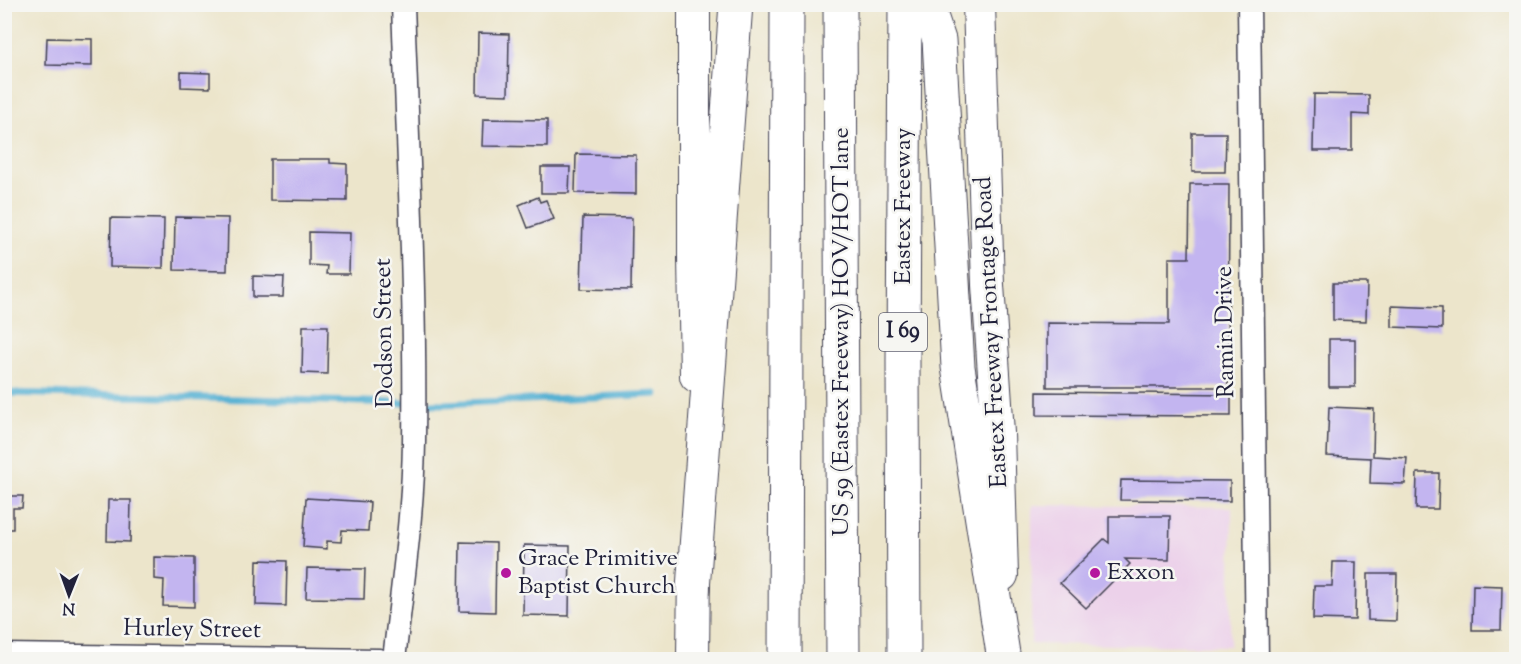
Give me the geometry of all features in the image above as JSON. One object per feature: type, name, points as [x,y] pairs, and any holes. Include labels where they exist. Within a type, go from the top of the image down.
[{"type":"highway","points":[[693,589],[736,4]]},
{"type":"highway","points":[[785,660],[787,4]]},
{"type":"highway","name":"US 59 (Eastex Freeway) HOV/HOT lane","points":[[840,4],[843,660]]},
{"type":"highway","name":"Eastex Freeway","points":[[904,660],[905,4]]},
{"type":"highway","points":[[927,4],[939,40],[958,367],[1004,660]]},
{"type":"main road","points":[[693,660],[696,380],[694,4]]},
{"type":"main road","name":"Eastex Freeway Frontage Road","points":[[979,4],[988,285],[998,434],[1004,660]]},
{"type":"street","name":"Dodson Street","points":[[394,660],[410,514],[414,423],[403,4]]},
{"type":"street","name":"Ramin Drive","points":[[1249,4],[1257,660]]},
{"type":"street","name":"Hurley Street","points":[[4,655],[379,660]]},
{"type":"shaded area","points":[[1032,505],[1232,507],[1230,646],[1031,644]]},
{"type":"building","points":[[478,33],[509,34],[508,95],[477,94]]},
{"type":"building","points":[[47,38],[92,39],[92,66],[46,65]]},
{"type":"building","points":[[181,72],[210,73],[210,88],[181,87]]},
{"type":"building","points":[[1314,94],[1369,95],[1369,115],[1352,114],[1352,151],[1313,151]]},
{"type":"building","points":[[483,119],[547,120],[547,147],[482,146]]},
{"type":"building","points":[[1192,133],[1226,133],[1225,172],[1192,172]]},
{"type":"building","points":[[576,154],[636,155],[636,194],[575,193]]},
{"type":"building","points":[[270,159],[330,159],[330,163],[347,164],[347,201],[270,200]]},
{"type":"building","points":[[541,167],[570,167],[569,193],[541,193]]},
{"type":"building","points":[[1190,184],[1229,184],[1228,387],[1047,387],[1047,323],[1169,324],[1169,258],[1189,258]]},
{"type":"building","points":[[538,197],[540,202],[546,200],[554,219],[528,228],[519,205]]},
{"type":"building","points":[[175,217],[228,218],[227,271],[174,270]]},
{"type":"building","points":[[583,217],[632,218],[631,290],[581,289]]},
{"type":"building","points":[[111,218],[164,219],[163,268],[110,267]]},
{"type":"building","points":[[309,232],[350,233],[349,274],[326,274],[327,266],[309,265]]},
{"type":"building","points":[[253,276],[284,277],[283,297],[253,297]]},
{"type":"building","points":[[1333,283],[1367,283],[1366,321],[1333,320]]},
{"type":"building","points":[[1514,287],[1516,287],[1516,320],[1514,320]]},
{"type":"building","points":[[1392,306],[1442,308],[1442,329],[1392,327]]},
{"type":"building","points":[[303,326],[328,326],[327,374],[302,373]]},
{"type":"building","points":[[1329,339],[1355,339],[1355,387],[1329,387]]},
{"type":"building","points":[[1037,392],[1231,394],[1231,416],[1037,415]]},
{"type":"building","points":[[1329,407],[1374,409],[1373,456],[1407,458],[1405,484],[1370,483],[1371,458],[1327,456]]},
{"type":"building","points":[[1417,473],[1439,473],[1438,509],[1416,509]]},
{"type":"building","points":[[1121,480],[1230,481],[1230,501],[1120,500]]},
{"type":"building","points":[[4,496],[23,496],[22,508],[13,508],[13,529],[4,529]]},
{"type":"building","points":[[306,498],[370,502],[368,531],[342,530],[341,542],[327,541],[327,549],[303,547]]},
{"type":"building","points":[[108,500],[131,500],[130,542],[107,541]]},
{"type":"building","points":[[1109,516],[1170,516],[1169,560],[1125,559],[1130,564],[1086,608],[1060,583],[1104,539],[1109,543]]},
{"type":"building","points":[[460,542],[496,543],[495,612],[459,611]]},
{"type":"building","points":[[524,545],[570,546],[569,616],[523,615]]},
{"type":"building","points":[[154,557],[194,558],[194,607],[163,606],[164,580],[154,579]]},
{"type":"building","points":[[257,560],[287,561],[286,606],[256,605]]},
{"type":"building","points":[[1333,562],[1356,562],[1355,620],[1313,619],[1314,586],[1332,586]]},
{"type":"building","points":[[307,568],[365,569],[364,599],[306,598]]},
{"type":"building","points":[[1368,574],[1397,574],[1396,621],[1368,620]]},
{"type":"building","points":[[1473,585],[1502,586],[1501,630],[1472,630]]},
{"type":"waterway","points":[[4,393],[443,404],[656,394]]},
{"type":"place","name":"Grace Primitive Baptist Church","points":[[506,573]]},
{"type":"place","name":"Exxon","points":[[1095,573]]}]
